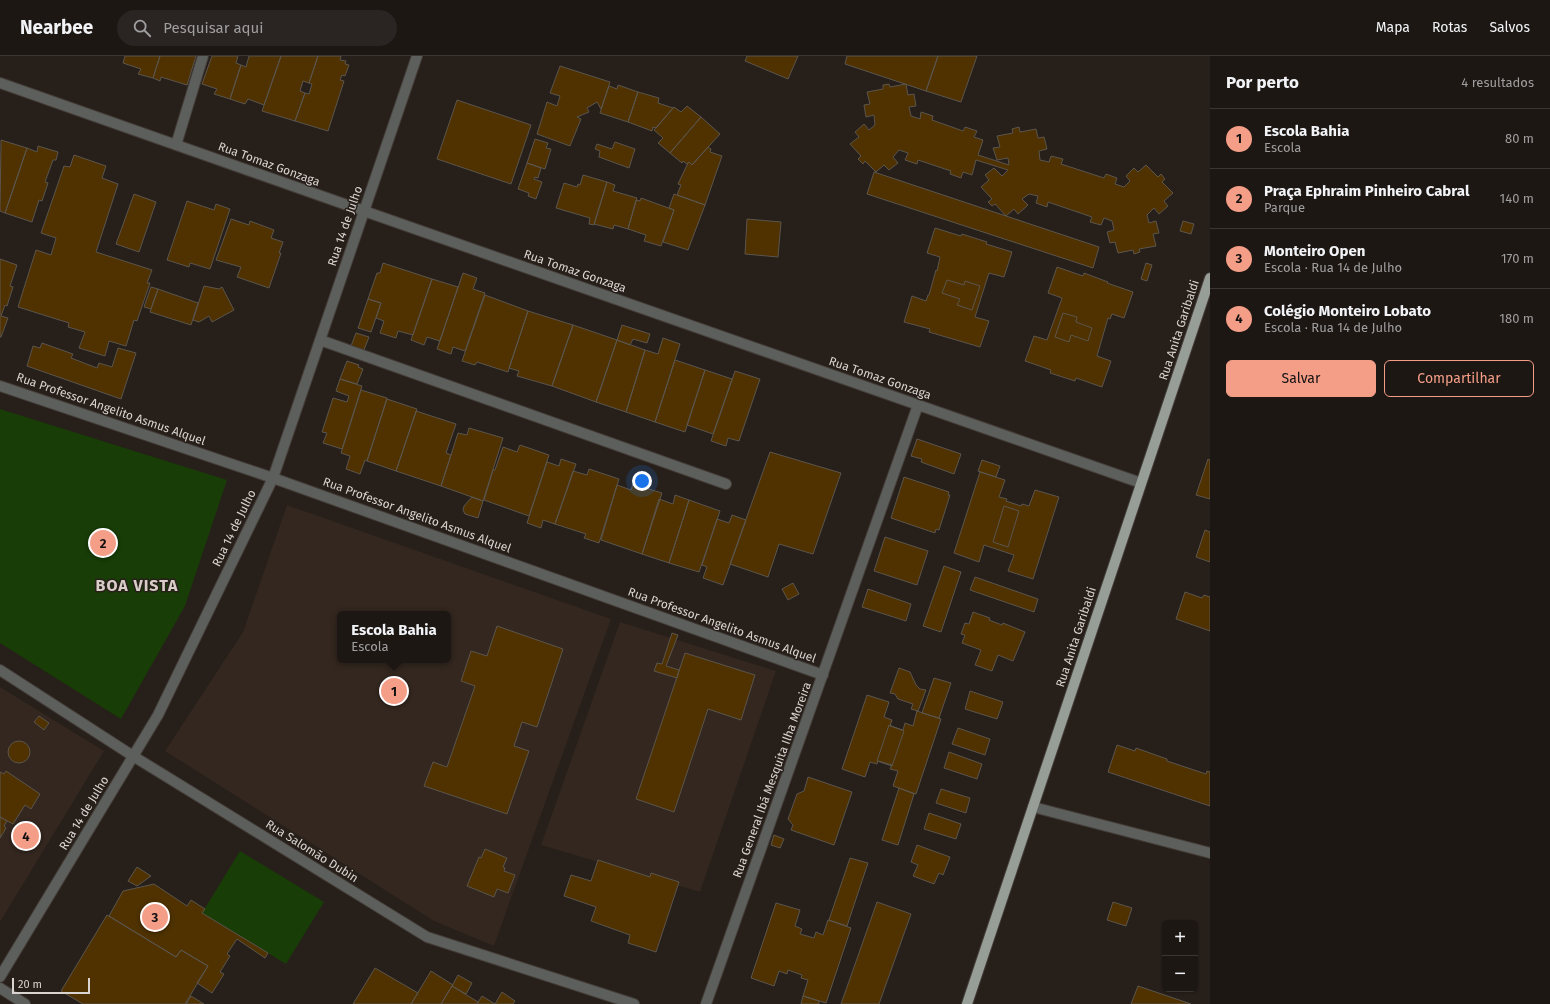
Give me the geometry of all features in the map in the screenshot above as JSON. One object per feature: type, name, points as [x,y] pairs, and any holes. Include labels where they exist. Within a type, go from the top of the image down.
[{"type":"main road","name":"Rua Anita Garibaldi","points":[[967,1004],[1210,278]]},
{"type":"street","points":[[176,145],[204,56]]},
{"type":"street","name":"Rua 14 de Julho","points":[[0,978],[158,715],[273,478],[417,56]]},
{"type":"street","name":"Rua Tomaz Gonzaga","points":[[0,83],[364,212],[1141,483]]},
{"type":"street","points":[[320,340],[726,484]]},
{"type":"street","name":"Rua Professor Angelito Asmus Alquel","points":[[0,386],[273,478],[823,675]]},
{"type":"street","name":"Rua General Ibá Mesquita Ilha Moreira","points":[[706,1004],[918,405]]},
{"type":"street","name":"Rua Salomão Dubin","points":[[0,670],[133,756],[427,937],[634,1004]]},
{"type":"street","points":[[1033,807],[1210,853]]},
{"type":"street","points":[[0,988],[25,1004]]},
{"type":"shaded area","points":[[287,505],[611,619],[494,946],[434,921],[165,751],[243,632]]},
{"type":"shaded area","points":[[620,622],[776,671],[700,892],[541,845]]},
{"type":"shaded area","points":[[0,687],[104,751],[0,922]]},
{"type":"green space","points":[[0,409],[227,480],[185,606],[121,719],[0,643]]},
{"type":"green space","points":[[240,851],[324,902],[286,964],[202,913]]},
{"type":"building","points":[[125,56],[160,56],[153,78],[138,74],[141,69],[123,63]]},
{"type":"building","points":[[160,56],[196,56],[187,85],[161,77],[160,81],[153,78]]},
{"type":"building","points":[[212,56],[238,56],[236,63],[241,65],[230,99],[214,94],[217,89],[202,84]]},
{"type":"building","points":[[249,56],[281,56],[264,105],[248,99],[245,104],[230,99],[241,65],[246,67]]},
{"type":"building","points":[[281,56],[318,56],[309,83],[303,81],[300,91],[305,93],[295,121],[262,111]]},
{"type":"building","points":[[318,56],[341,56],[340,60],[346,61],[345,64],[349,65],[345,76],[342,75],[340,80],[344,81],[328,131],[295,121],[305,93],[309,94],[312,84],[309,83]]},
{"type":"building","points":[[747,56],[798,56],[788,79],[745,61]]},
{"type":"building","points":[[847,56],[938,56],[926,91],[845,64]]},
{"type":"building","points":[[938,56],[977,56],[961,102],[926,91]]},
{"type":"building","points":[[560,66],[610,82],[601,109],[597,102],[587,108],[589,112],[577,117],[581,119],[570,146],[537,134],[547,102],[557,106],[560,96],[550,93]]},
{"type":"building","points":[[889,84],[890,87],[906,84],[908,95],[914,94],[916,106],[909,107],[911,116],[920,119],[921,112],[933,116],[932,120],[963,131],[965,127],[977,131],[974,137],[983,140],[978,155],[1009,165],[1008,158],[997,160],[993,148],[1000,147],[997,136],[1013,133],[1012,129],[1019,127],[1020,132],[1036,129],[1038,138],[1044,137],[1047,149],[1039,151],[1040,160],[1049,162],[1051,156],[1063,159],[1061,164],[1104,178],[1106,174],[1117,178],[1115,184],[1124,187],[1130,181],[1126,176],[1134,168],[1138,172],[1146,165],[1158,177],[1161,174],[1165,179],[1162,182],[1173,193],[1164,201],[1168,206],[1159,214],[1154,208],[1147,215],[1149,223],[1156,221],[1159,233],[1153,234],[1156,246],[1139,249],[1140,252],[1134,254],[1133,250],[1118,253],[1115,242],[1110,243],[1107,232],[1114,230],[1112,221],[1104,218],[1101,225],[1090,222],[1092,217],[1048,202],[1047,207],[1036,203],[1038,196],[1029,194],[1022,199],[1028,205],[1018,214],[1014,209],[1006,216],[995,204],[992,206],[988,202],[992,199],[981,187],[989,180],[985,175],[994,168],[1002,176],[1008,170],[976,160],[972,175],[963,172],[961,178],[950,174],[951,171],[918,160],[917,164],[905,160],[908,153],[899,150],[893,157],[898,163],[889,170],[884,165],[876,172],[865,161],[863,164],[858,159],[861,156],[850,144],[859,137],[855,132],[864,124],[869,130],[875,125],[874,115],[866,117],[864,105],[870,104],[867,92],[883,89],[883,85]]},
{"type":"building","points":[[618,85],[638,92],[628,122],[600,113],[609,86],[617,89]]},
{"type":"building","points":[[638,92],[659,98],[658,103],[673,108],[656,128],[653,127],[652,131],[628,122]]},
{"type":"building","points":[[457,100],[531,125],[511,184],[437,159]]},
{"type":"building","points":[[687,106],[701,117],[670,153],[658,143],[663,138],[654,130],[674,107],[681,112]]},
{"type":"building","points":[[701,117],[720,134],[692,165],[689,162],[687,164],[683,161],[682,163],[670,153]]},
{"type":"building","points":[[535,139],[548,143],[546,148],[551,149],[545,169],[527,163]]},
{"type":"building","points":[[1,140],[27,148],[5,213],[0,211]]},
{"type":"building","points":[[615,142],[635,149],[629,168],[599,157],[600,151],[595,149],[597,144],[612,149]]},
{"type":"building","points":[[38,146],[58,152],[56,160],[53,160],[45,182],[48,183],[42,201],[39,200],[32,222],[5,213],[27,148],[37,152]]},
{"type":"building","points":[[708,147],[711,149],[710,152],[722,156],[705,205],[677,195],[681,185],[678,184],[688,163],[689,162],[692,165]]},
{"type":"building","points":[[74,155],[106,166],[102,178],[118,184],[96,252],[152,270],[147,283],[150,283],[137,321],[134,320],[126,346],[109,341],[105,356],[79,348],[85,332],[68,327],[69,323],[18,307],[36,250],[51,255],[56,238],[41,233],[64,166],[70,167]]},
{"type":"building","points":[[527,163],[541,168],[538,178],[535,177],[534,179],[542,182],[536,199],[528,196],[529,193],[518,189]]},
{"type":"building","points":[[874,172],[1099,247],[1093,268],[867,194]]},
{"type":"building","points":[[583,175],[607,182],[594,225],[589,224],[590,218],[556,208],[564,183],[577,187],[578,184],[580,185]]},
{"type":"building","points":[[607,182],[615,185],[613,191],[637,198],[628,229],[614,225],[613,229],[594,224]]},
{"type":"building","points":[[134,194],[156,202],[139,252],[116,244]]},
{"type":"building","points":[[674,194],[705,205],[688,250],[663,242],[674,210],[669,208]]},
{"type":"building","points":[[641,198],[674,210],[661,246],[644,241],[646,235],[628,229],[636,200],[640,201]]},
{"type":"building","points":[[187,201],[214,210],[216,204],[230,209],[210,269],[190,263],[189,267],[167,260]]},
{"type":"building","points":[[231,219],[249,225],[250,221],[274,230],[271,238],[283,242],[279,253],[281,253],[269,288],[237,277],[241,267],[216,260]]},
{"type":"building","points":[[747,219],[781,222],[778,257],[745,254]]},
{"type":"building","points":[[1183,221],[1194,224],[1191,234],[1180,231]]},
{"type":"building","points":[[935,228],[961,236],[962,234],[987,242],[986,244],[1012,252],[1004,277],[989,273],[975,317],[989,321],[980,347],[929,332],[930,329],[904,322],[912,296],[926,301],[936,270],[937,271],[940,257],[927,253]]},
{"type":"building","points":[[0,259],[17,265],[10,286],[13,287],[7,306],[5,305],[1,316],[8,318],[1,337],[0,337]]},
{"type":"building","points":[[383,263],[432,279],[413,335],[398,331],[396,338],[380,333],[384,321],[376,318],[381,303],[368,299],[377,273],[380,273]]},
{"type":"building","points":[[1146,263],[1152,265],[1147,281],[1141,279]]},
{"type":"building","points":[[1057,267],[1083,276],[1084,273],[1133,292],[1124,318],[1112,314],[1110,319],[1108,318],[1097,356],[1111,361],[1102,387],[1076,378],[1075,381],[1050,373],[1051,370],[1025,361],[1034,336],[1047,340],[1062,298],[1048,293]]},
{"type":"building","points":[[463,273],[477,278],[473,289],[485,293],[465,351],[453,347],[451,354],[437,349]]},
{"type":"building","points":[[432,279],[458,287],[440,341],[427,337],[424,345],[411,340]]},
{"type":"building","points":[[947,280],[964,285],[965,281],[980,286],[972,310],[957,305],[960,299],[942,293]]},
{"type":"building","points":[[204,286],[219,289],[222,287],[234,310],[212,322],[209,316],[199,322],[193,320]]},
{"type":"building","points":[[151,287],[158,289],[151,309],[144,307]]},
{"type":"building","points":[[158,289],[198,303],[191,325],[150,312]]},
{"type":"building","points":[[485,295],[528,311],[508,372],[477,362],[475,365],[462,361]]},
{"type":"building","points":[[368,299],[381,303],[371,332],[358,328]]},
{"type":"building","points":[[528,311],[573,325],[552,386],[517,376],[519,371],[509,368]]},
{"type":"building","points":[[1063,313],[1077,317],[1076,322],[1092,328],[1088,341],[1071,335],[1069,342],[1055,337]]},
{"type":"building","points":[[573,325],[617,340],[596,402],[552,386]]},
{"type":"building","points":[[622,325],[650,334],[647,343],[633,339],[630,345],[617,340]]},
{"type":"building","points":[[356,333],[369,337],[364,350],[351,346]]},
{"type":"building","points":[[663,338],[680,344],[655,422],[626,412],[645,350],[658,354]]},
{"type":"building","points":[[617,340],[645,350],[626,412],[596,402]]},
{"type":"building","points":[[42,343],[73,354],[71,358],[97,368],[99,363],[112,367],[118,348],[136,353],[121,399],[27,366],[33,346],[40,348]]},
{"type":"building","points":[[675,360],[705,370],[685,432],[655,422]]},
{"type":"building","points":[[347,361],[359,365],[358,367],[363,369],[357,384],[340,379]]},
{"type":"building","points":[[705,370],[732,379],[713,434],[687,425]]},
{"type":"building","points":[[735,371],[760,379],[739,441],[728,438],[726,446],[711,441]]},
{"type":"building","points":[[340,379],[362,386],[342,449],[323,443],[327,433],[322,432],[333,398],[347,402],[349,396],[336,391]]},
{"type":"building","points":[[361,390],[387,398],[367,461],[365,460],[360,474],[346,469],[350,456],[341,453]]},
{"type":"building","points":[[387,399],[417,409],[396,471],[367,461]]},
{"type":"building","points":[[416,411],[456,424],[446,453],[451,455],[441,486],[396,471]]},
{"type":"building","points":[[469,428],[503,438],[483,501],[441,486],[458,433],[467,435]]},
{"type":"building","points":[[917,439],[961,454],[954,474],[921,462],[922,459],[911,456]]},
{"type":"building","points":[[520,445],[549,455],[529,516],[484,500],[493,470],[495,470],[503,447],[517,452]]},
{"type":"building","points":[[770,452],[841,473],[813,554],[779,544],[768,577],[730,564]]},
{"type":"building","points":[[561,459],[576,464],[555,524],[543,520],[541,528],[527,523],[547,462],[559,466]]},
{"type":"building","points":[[1208,459],[1210,460],[1210,499],[1196,495]]},
{"type":"building","points":[[982,460],[1000,466],[996,477],[978,471]]},
{"type":"building","points":[[589,469],[619,479],[599,543],[584,538],[586,534],[555,524],[573,471],[587,475]]},
{"type":"building","points":[[980,472],[1005,480],[999,497],[1021,506],[1022,504],[1029,506],[1035,490],[1059,497],[1033,579],[1008,571],[1014,555],[984,545],[979,562],[954,553]]},
{"type":"building","points":[[904,477],[949,492],[948,495],[950,495],[939,530],[936,529],[935,533],[891,518]]},
{"type":"building","points":[[633,484],[662,493],[642,554],[601,540],[617,485],[631,490]]},
{"type":"building","points":[[675,495],[689,500],[669,563],[642,554],[659,499],[673,504]]},
{"type":"building","points":[[472,497],[483,501],[478,518],[465,514],[463,510],[464,506]]},
{"type":"building","points":[[689,500],[720,511],[699,572],[669,563]]},
{"type":"building","points":[[1004,506],[1019,511],[1008,547],[993,542]]},
{"type":"building","points":[[732,515],[746,520],[723,585],[703,578],[707,567],[702,565],[717,519],[729,523]]},
{"type":"building","points":[[1205,530],[1210,532],[1210,562],[1196,557]]},
{"type":"building","points":[[885,537],[928,551],[917,585],[874,571]]},
{"type":"building","points":[[944,566],[961,572],[941,632],[923,626]]},
{"type":"building","points":[[975,577],[1038,599],[1034,612],[970,590]]},
{"type":"building","points":[[793,583],[799,594],[788,600],[782,589]]},
{"type":"building","points":[[868,589],[911,604],[906,621],[862,607]]},
{"type":"building","points":[[1185,592],[1202,598],[1204,595],[1210,597],[1210,631],[1176,619]]},
{"type":"building","points":[[973,612],[990,618],[989,620],[1002,625],[1003,623],[1025,632],[1013,661],[998,655],[992,671],[975,665],[981,650],[962,643],[965,635],[961,634],[965,623],[969,624]]},
{"type":"building","points":[[497,626],[563,649],[537,727],[522,722],[514,746],[529,751],[507,814],[424,786],[433,762],[447,767],[475,686],[461,681],[471,651],[487,656]]},
{"type":"building","points":[[672,633],[678,635],[666,666],[679,670],[677,678],[654,671],[657,663],[662,664]]},
{"type":"building","points":[[685,653],[755,675],[741,720],[708,709],[674,812],[636,799]]},
{"type":"building","points":[[899,668],[910,672],[916,685],[920,689],[926,690],[918,711],[911,709],[913,704],[898,699],[895,694],[890,693]]},
{"type":"building","points":[[934,678],[951,683],[939,718],[922,713]]},
{"type":"building","points":[[970,691],[1003,702],[997,719],[965,709]]},
{"type":"building","points":[[867,695],[889,702],[884,717],[892,720],[890,726],[903,730],[905,723],[913,726],[917,711],[941,719],[916,794],[893,786],[898,771],[890,769],[892,765],[878,761],[877,764],[870,762],[865,777],[842,769]]},
{"type":"building","points":[[39,716],[49,723],[44,730],[34,722]]},
{"type":"building","points":[[889,725],[904,731],[892,766],[877,761]]},
{"type":"building","points":[[958,728],[990,739],[985,755],[952,744]]},
{"type":"building","points":[[19,741],[27,744],[30,752],[27,760],[19,763],[11,760],[8,752],[11,744]]},
{"type":"building","points":[[1117,745],[1135,751],[1136,748],[1167,759],[1167,761],[1206,774],[1207,771],[1210,772],[1210,806],[1108,772]]},
{"type":"building","points":[[949,752],[982,764],[977,779],[944,768]]},
{"type":"building","points":[[6,771],[40,794],[31,809],[25,805],[13,824],[0,817],[0,772],[4,774]]},
{"type":"building","points":[[808,777],[852,792],[834,845],[791,830],[793,825],[788,819],[797,794],[804,791]]},
{"type":"building","points":[[899,788],[914,794],[898,845],[882,840]]},
{"type":"building","points":[[941,789],[970,798],[966,813],[936,803]]},
{"type":"building","points":[[929,813],[961,824],[956,839],[924,829]]},
{"type":"building","points":[[0,817],[7,821],[4,826],[6,828],[0,838]]},
{"type":"building","points":[[774,835],[784,839],[780,848],[771,845]]},
{"type":"building","points":[[917,845],[950,857],[943,875],[939,873],[934,884],[913,876],[918,865],[911,862]]},
{"type":"building","points":[[485,849],[507,858],[503,867],[505,868],[504,871],[515,875],[508,893],[497,889],[494,897],[467,886],[479,857],[481,858]]},
{"type":"building","points":[[850,858],[868,863],[847,926],[829,920]]},
{"type":"building","points":[[598,860],[650,877],[651,873],[679,882],[656,952],[628,943],[630,935],[591,921],[596,907],[564,896],[571,875],[591,881]]},
{"type":"building","points":[[137,867],[151,876],[137,886],[128,881]]},
{"type":"building","points":[[154,884],[187,906],[191,900],[205,909],[202,913],[268,953],[265,958],[237,939],[227,954],[230,956],[220,972],[224,974],[212,993],[197,983],[208,966],[181,950],[176,957],[109,916],[123,891]]},
{"type":"building","points":[[877,902],[911,914],[879,1004],[841,1004]]},
{"type":"building","points":[[1113,902],[1132,908],[1126,926],[1107,920]]},
{"type":"building","points":[[776,903],[800,910],[795,926],[802,929],[800,934],[814,938],[816,932],[823,935],[828,920],[851,928],[826,1003],[803,996],[808,980],[801,978],[802,975],[788,970],[787,974],[779,971],[774,986],[751,978]]},
{"type":"building","points":[[107,915],[176,957],[181,950],[208,966],[185,1004],[83,1004],[61,991]]},
{"type":"building","points":[[375,968],[418,993],[411,1004],[353,1004]]},
{"type":"building","points":[[431,971],[453,985],[441,1004],[411,1004]]},
{"type":"building","points":[[458,975],[472,983],[466,994],[452,986]]},
{"type":"building","points":[[452,986],[478,1002],[477,1004],[441,1004]]},
{"type":"building","points":[[1138,986],[1191,1004],[1131,1004]]},
{"type":"building","points":[[502,992],[515,1001],[513,1004],[495,1004]]},
{"type":"building","points":[[191,996],[204,1004],[186,1004]]},
{"type":"building","points":[[482,996],[495,1004],[477,1004]]},
{"type":"building","points":[[803,996],[819,1001],[819,1004],[801,1004]]},
{"type":"place","name":"Praça Ephraim Pinheiro Cabral","points":[[103,543]]},
{"type":"place","name":"Escola Bahia","points":[[394,691]]},
{"type":"place","name":"Colégio Monteiro Lobato","points":[[26,836]]},
{"type":"place","name":"Monteiro Open","points":[[155,917]]},
{"type":"district","name":"BOA VISTA","points":[[137,585]]}]
